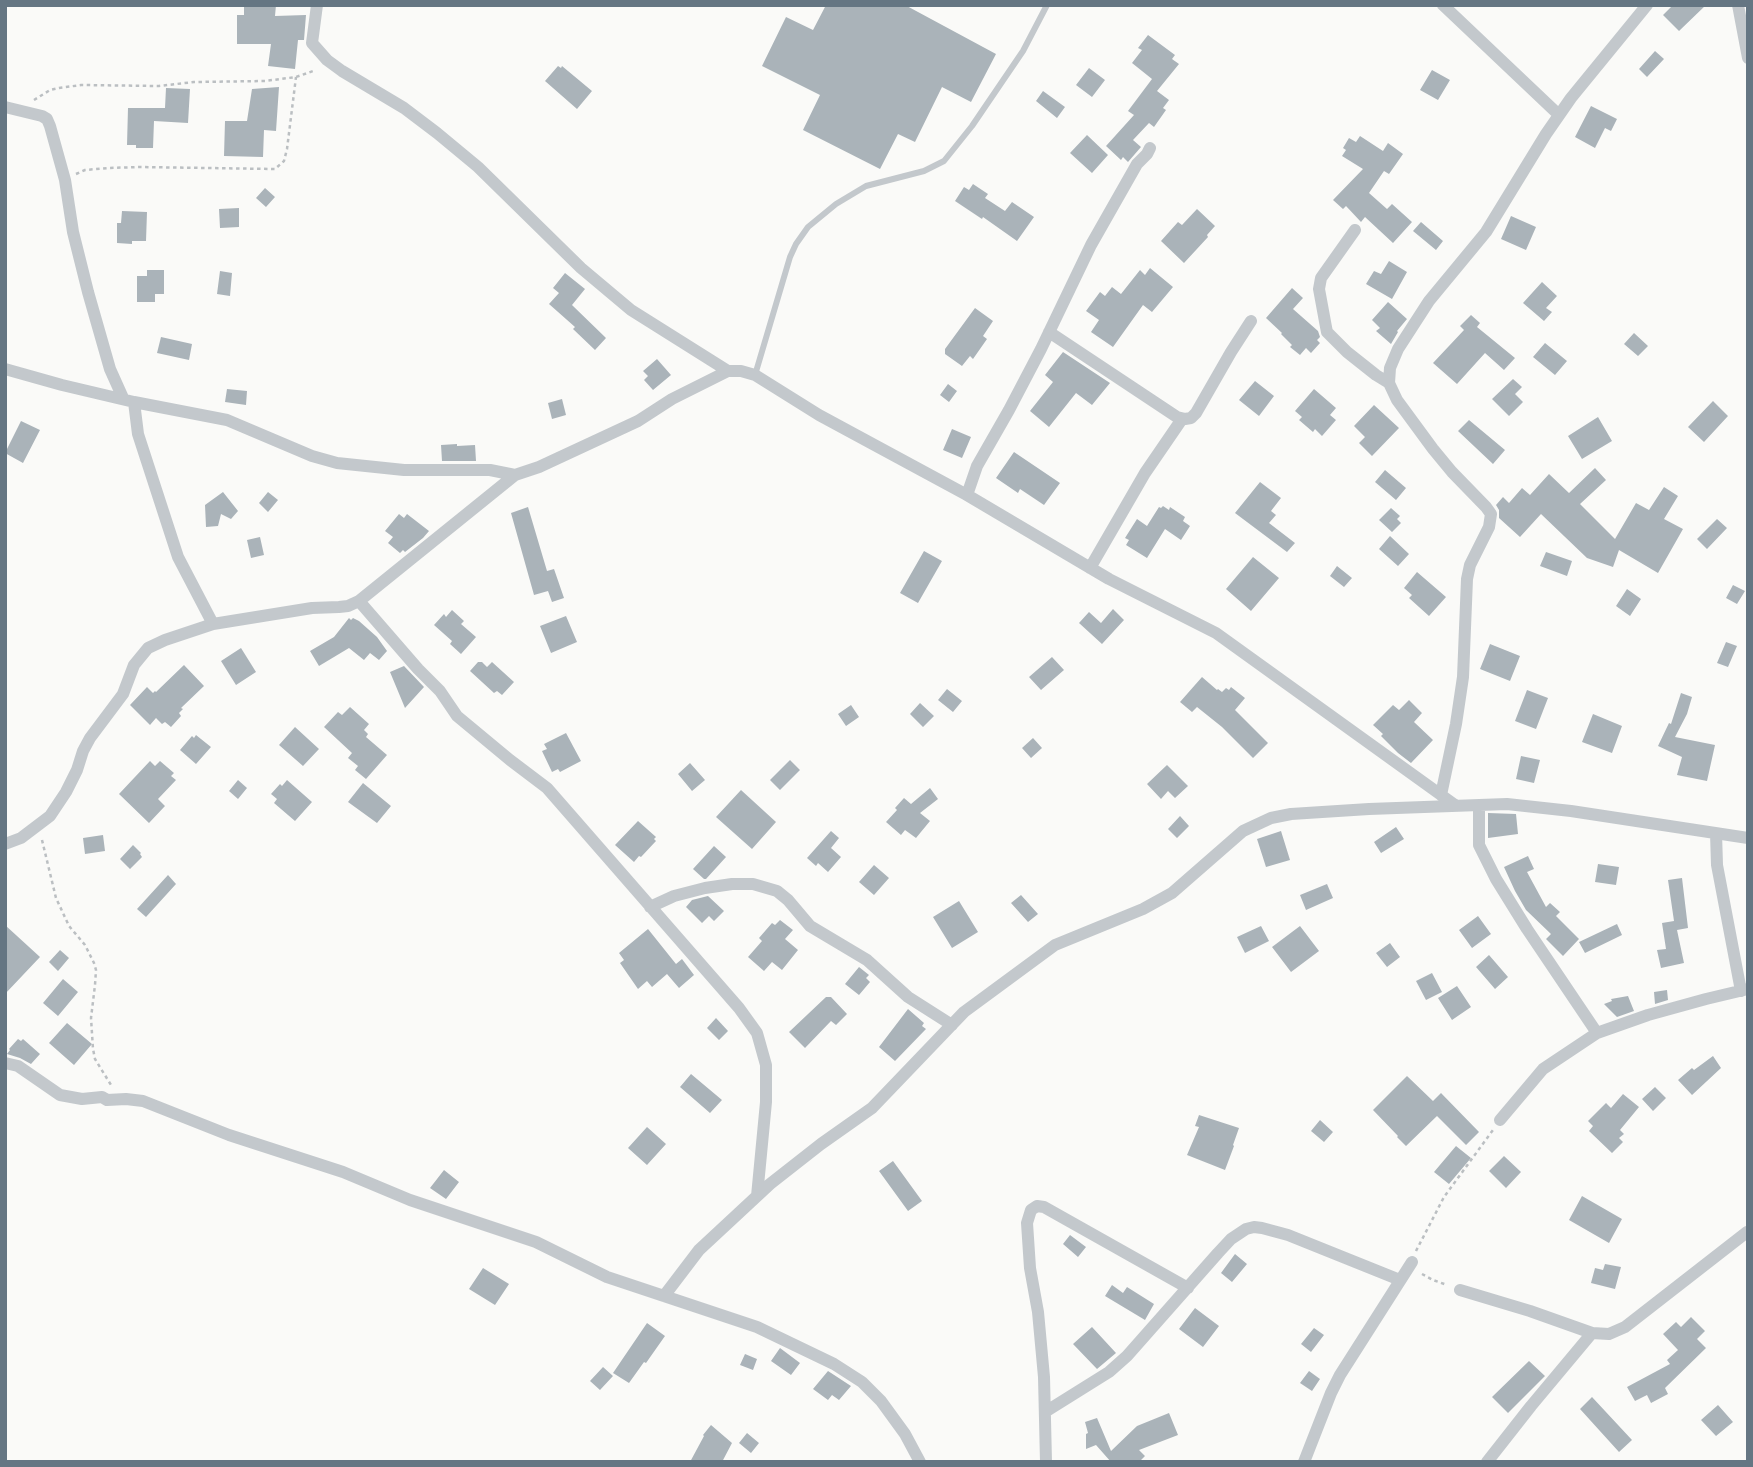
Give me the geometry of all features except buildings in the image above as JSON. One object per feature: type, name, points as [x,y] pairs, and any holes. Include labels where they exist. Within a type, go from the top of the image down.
[{"type":"street","points":[[317,5],[312,43],[319,53],[333,65],[404,108],[447,141],[478,167],[581,268],[631,310],[728,370],[755,375],[820,415],[967,495],[1090,568],[1216,633],[1455,805]]},
{"type":"street","points":[[1443,5],[1559,115]]},
{"type":"street","points":[[1441,795],[1463,677],[1467,579],[1470,565],[1489,527],[1491,514],[1452,472],[1396,400],[1389,383],[1390,368],[1398,349],[1429,301],[1486,232],[1571,98],[1647,5]]},
{"type":"street","points":[[1738,5],[1748,58]]},
{"type":"street","points":[[5,107],[42,116],[47,120],[65,180],[73,232],[110,369],[128,400],[178,557],[213,624]]},
{"type":"street","points":[[967,495],[977,466],[1009,410],[1091,246],[1137,164],[1150,148]]},
{"type":"street","points":[[1355,230],[1321,278],[1320,289],[1327,332],[1347,352],[1389,383]]},
{"type":"street","points":[[1049,332],[1182,419],[1191,418],[1196,413],[1251,321]]},
{"type":"street","points":[[5,369],[128,400],[228,419],[312,456],[337,463],[404,470],[490,470],[515,475]]},
{"type":"street","points":[[5,844],[21,838],[50,816],[66,792],[90,738],[123,694],[131,672],[148,648],[213,624],[312,608],[348,606],[359,601],[515,475],[540,467],[638,421],[672,399],[728,370]]},
{"type":"street","points":[[1090,568],[1145,473],[1182,419]]},
{"type":"street","points":[[359,601],[440,691],[457,716],[547,788],[739,1008],[757,1033],[766,1065],[766,1102],[757,1196]]},
{"type":"street","points":[[664,1296],[699,1250],[757,1196],[821,1144],[872,1108],[964,1012],[1055,945],[1143,909],[1172,893],[1243,831],[1271,818],[1291,814],[1507,804],[1748,838]]},
{"type":"street","points":[[1479,805],[1479,845],[1490,867],[1527,929],[1597,1033]]},
{"type":"street","points":[[1500,1120],[1543,1069],[1597,1033],[1648,1015],[1744,990],[1717,865],[1716,833]]},
{"type":"street","points":[[650,907],[674,896],[732,884],[753,884],[777,891],[810,926],[867,960],[908,996],[952,1025]]},
{"type":"street","points":[[5,1063],[18,1066],[60,1095],[82,1099],[102,1097],[107,1100],[143,1101],[229,1135],[343,1172],[410,1200],[536,1242],[607,1276],[757,1327],[834,1364],[862,1382],[881,1401],[905,1434],[920,1462]]},
{"type":"street","points":[[1046,1462],[1044,1377],[1027,1223],[1031,1210],[1037,1206],[1044,1207],[1188,1288]]},
{"type":"street","points":[[1045,1412],[1118,1364],[1231,1239],[1246,1229],[1254,1227],[1288,1236],[1400,1280]]},
{"type":"street","points":[[1460,1290],[1592,1333],[1609,1334],[1625,1327],[1747,1231]]},
{"type":"street","points":[[1304,1462],[1340,1375],[1412,1262]]},
{"type":"street","points":[[1487,1462],[1592,1333]]},
{"type":"lane","points":[[755,375],[790,257],[808,228],[836,204],[866,186],[924,172],[944,161],[972,126],[1023,51],[1047,5]]},
{"type":"path","points":[[21,112],[50,90],[59,88],[81,85],[159,86],[194,82],[246,82],[296,77],[333,65]]},
{"type":"path","points":[[65,180],[85,170],[109,168],[275,169],[283,163],[287,149],[296,77]]},
{"type":"path","points":[[42,823],[42,838],[56,898],[69,926],[85,945],[96,970],[95,1000],[91,1018],[95,1059],[109,1084],[126,1099]]},
{"type":"path","points":[[1460,1290],[1422,1274],[1412,1262],[1417,1246],[1444,1196],[1500,1120]]}]
